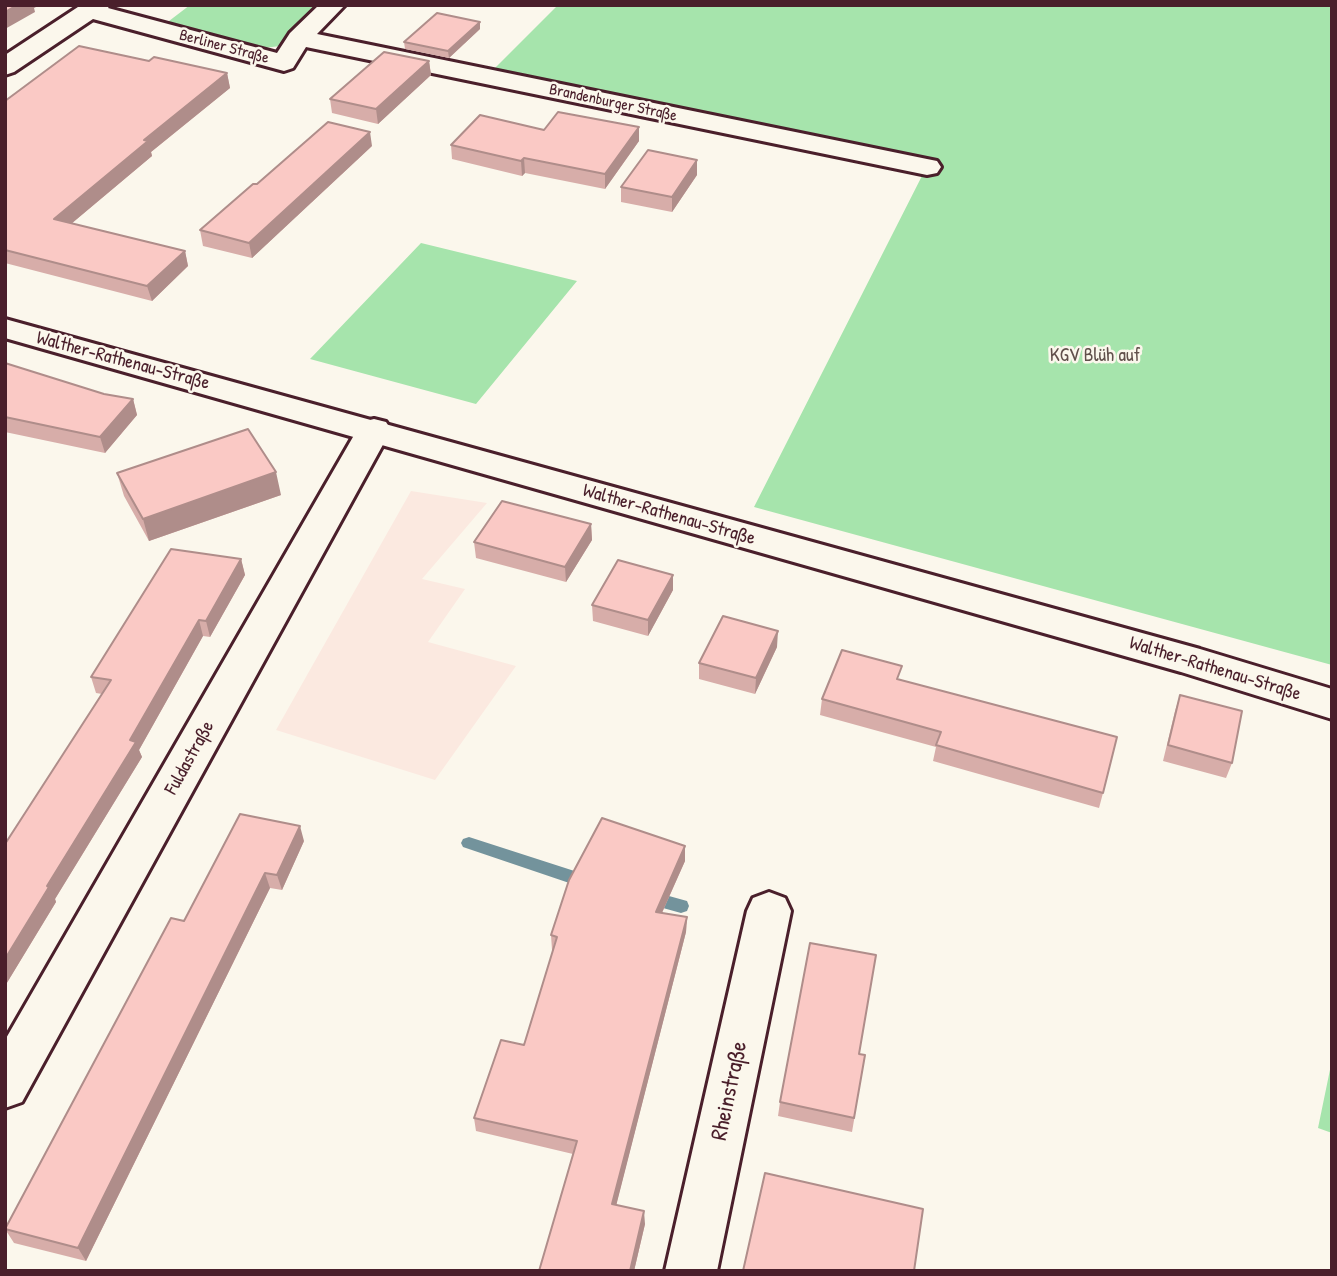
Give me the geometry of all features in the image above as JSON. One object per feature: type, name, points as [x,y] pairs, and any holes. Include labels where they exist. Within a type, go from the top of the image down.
[{"type":"street","name":"Berliner Straße","points":[[5,67],[94,8],[284,63],[299,38],[334,5]]},
{"type":"street","name":"Brandenburger Straße","points":[[299,38],[927,167]]},
{"type":"street","name":"Walther-Rathenau-Straße","points":[[5,328],[374,429],[873,573],[1186,659],[1332,704]]},
{"type":"street","name":"Fuldastraße","points":[[5,1086],[374,429]]},
{"type":"street","name":"Rheinstraße","points":[[691,1271],[769,911]]},
{"type":"shaded area","points":[[411,491],[487,503],[422,579],[465,589],[428,642],[516,666],[435,780],[276,730]]},
{"type":"green space","points":[[190,5],[324,5],[280,46],[256,49],[169,28],[169,21]]},
{"type":"green space","name":"KGV Blüh auf","points":[[558,5],[1332,5],[1332,665],[754,507],[926,168],[495,68]]},
{"type":"green space","points":[[421,243],[577,281],[476,404],[310,359]]},
{"type":"green space","points":[[1332,1060],[1332,1133],[1318,1128]]},
{"type":"building","points":[[5,5],[17,5],[5,12]]},
{"type":"building","points":[[437,13],[480,22],[448,51],[404,42]]},
{"type":"building","points":[[79,46],[149,61],[154,57],[227,73],[144,140],[148,141],[54,219],[185,251],[147,286],[5,250],[5,101]]},
{"type":"building","points":[[384,52],[429,61],[376,109],[330,99]]},
{"type":"building","points":[[558,112],[639,127],[605,174],[524,158],[521,161],[451,145],[480,115],[544,130]]},
{"type":"building","points":[[328,122],[370,132],[249,243],[200,230],[253,184],[257,184]]},
{"type":"building","points":[[648,150],[697,160],[672,197],[621,187]]},
{"type":"building","points":[[5,363],[104,394],[133,399],[100,437],[5,417]]},
{"type":"building","points":[[248,429],[276,472],[143,519],[117,473]]},
{"type":"building","points":[[502,501],[591,524],[565,567],[474,542]]},
{"type":"building","points":[[171,549],[241,559],[206,621],[199,620],[130,740],[136,742],[5,959],[5,844],[111,680],[91,677]]},
{"type":"building","points":[[618,560],[673,575],[648,620],[592,605]]},
{"type":"building","points":[[723,616],[778,631],[756,678],[699,663]]},
{"type":"building","points":[[842,650],[902,666],[897,679],[1117,737],[1103,793],[936,745],[941,732],[822,699]]},
{"type":"building","points":[[1180,695],[1242,711],[1232,763],[1168,745]]},
{"type":"building","points":[[240,814],[300,826],[277,875],[265,873],[78,1248],[5,1229],[171,918],[184,921]]},
{"type":"building","points":[[602,818],[685,846],[656,912],[687,917],[612,1204],[644,1211],[630,1271],[539,1271],[577,1141],[474,1118],[501,1040],[524,1045],[557,937],[551,935],[569,880]]},
{"type":"building","points":[[810,943],[876,955],[859,1054],[865,1055],[854,1118],[780,1102]]},
{"type":"building","points":[[765,1173],[923,1209],[914,1271],[743,1271]]},
{"type":"waterway","points":[[469,843],[587,882]]},
{"type":"waterway","points":[[651,898],[681,906]]}]
